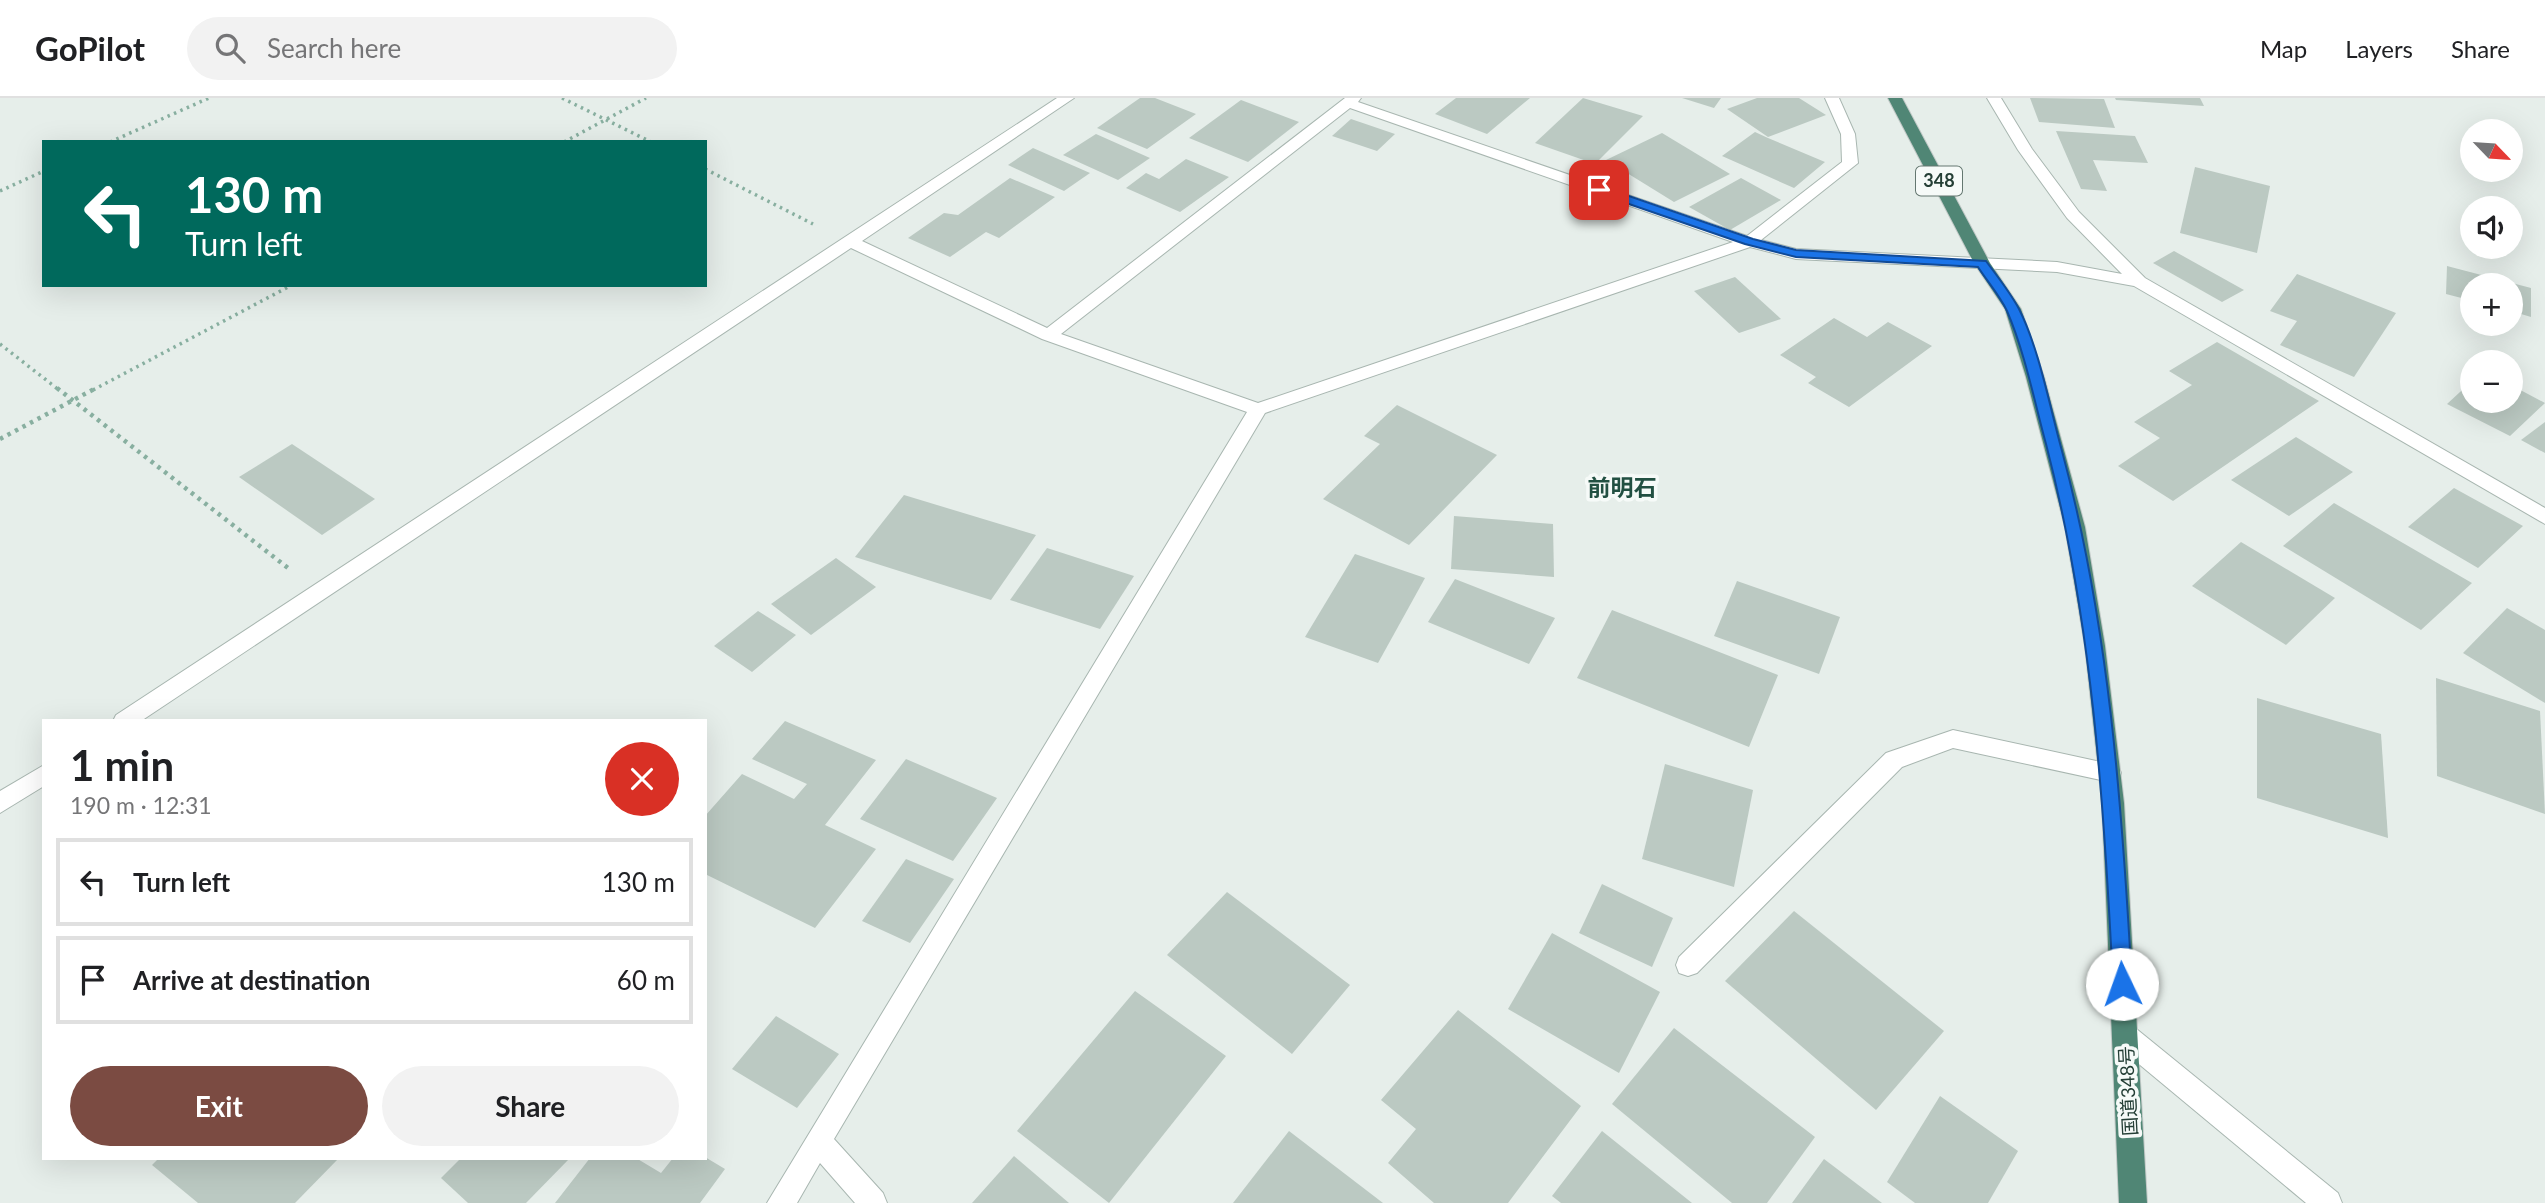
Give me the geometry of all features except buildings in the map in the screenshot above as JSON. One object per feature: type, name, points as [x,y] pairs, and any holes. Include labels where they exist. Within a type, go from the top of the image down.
[{"type":"highway","name":"国道348号","points":[[1895,98],[1982,264],[2013,309],[2035,377],[2075,527],[2095,646],[2110,774],[2133,1203]]},
{"type":"lane","points":[[127,719],[1067,98]]},
{"type":"lane","points":[[849,241],[1048,335],[1258,408],[1749,242],[1850,163],[1848,134],[1832,98]]},
{"type":"lane","points":[[1994,98],[2025,150],[2073,215],[2139,282],[2545,517]]},
{"type":"lane","points":[[1048,335],[1351,101],[1749,242],[1796,254],[2057,267],[2139,282]]},
{"type":"lane","points":[[781,1203],[1258,408]]},
{"type":"lane","points":[[1688,965],[1894,760],[1954,739],[2110,774]]},
{"type":"lane","points":[[0,803],[42,775]]},
{"type":"lane","points":[[2125,1036],[2328,1203]]},
{"type":"lane","points":[[819,1142],[873,1203]]},
{"type":"path","points":[[114,140],[209,98]]},
{"type":"path","points":[[562,98],[647,140]]},
{"type":"path","points":[[568,140],[646,98]]},
{"type":"path","points":[[707,170],[849,241]]},
{"type":"path","points":[[0,191],[42,172]]},
{"type":"path","points":[[0,439],[288,287]]},
{"type":"path","points":[[0,344],[319,592]]},
{"type":"district","name":"前明石","points":[[1622,488]]},
{"type":"route","points":[[1599,190],[1749,242],[1796,254],[1982,264],[2013,309],[2035,377],[2075,527],[2095,646],[2113,803],[2122,984]]}]
